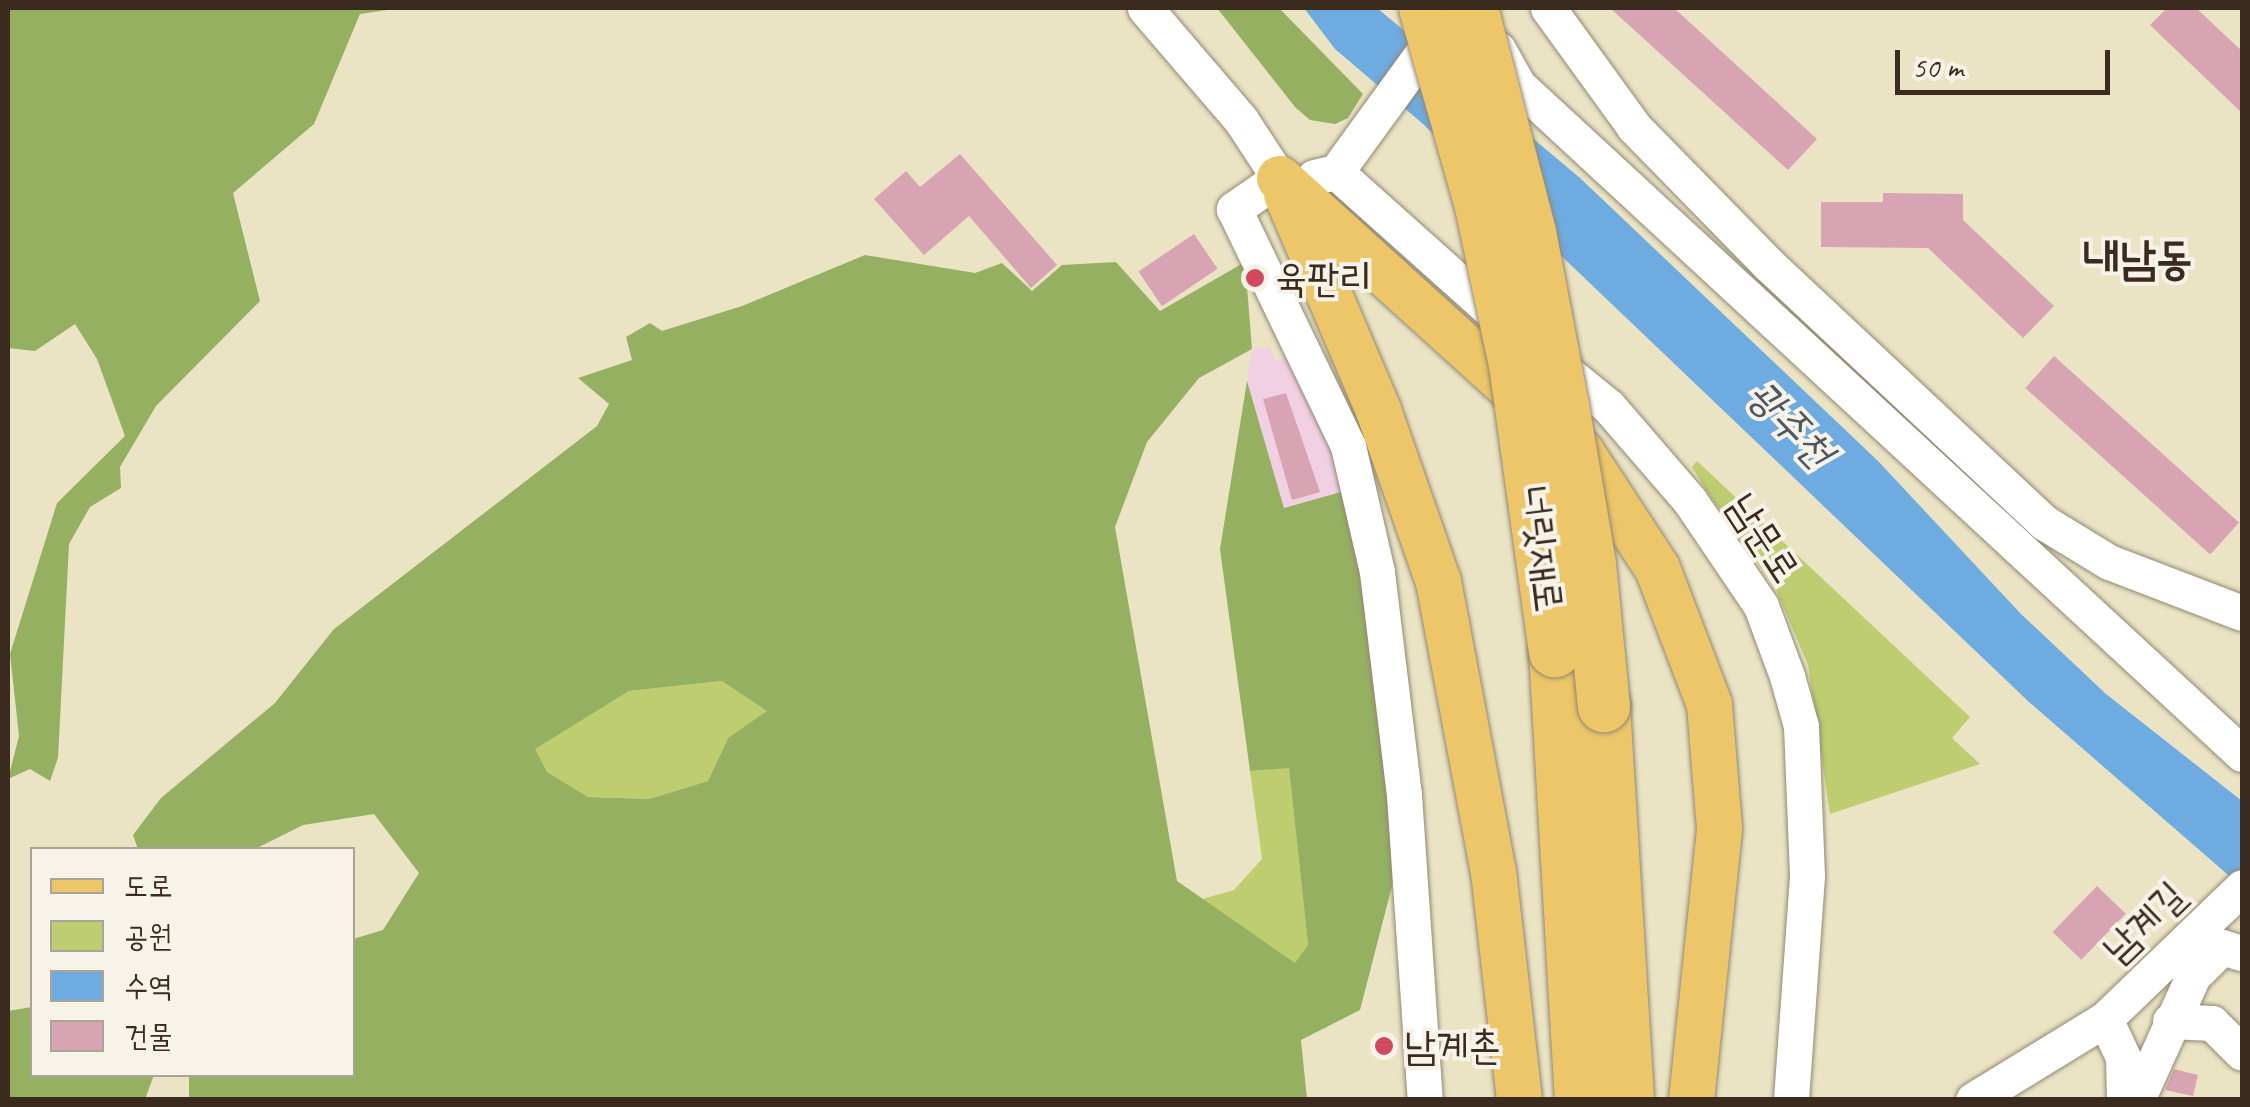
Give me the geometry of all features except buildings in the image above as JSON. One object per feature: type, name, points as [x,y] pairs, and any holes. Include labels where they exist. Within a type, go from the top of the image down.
[{"type":"highway","name":"너릿재로","points":[[1448,13],[1481,206],[1516,364],[1555,651],[1582,1100]]},
{"type":"highway","name":"너릿재로","points":[[1448,13],[1521,194],[1590,564],[1604,706],[1628,1100]]},
{"type":"main road","points":[[1279,178],[1378,410],[1438,581],[1493,871],[1519,1100]]},
{"type":"main road","points":[[1279,178],[1580,452],[1657,568],[1709,704],[1719,829],[1692,1100]]},
{"type":"street","points":[[1145,8],[1240,120],[1279,178]]},
{"type":"street","points":[[1496,8],[1498,57],[1518,86],[2242,754]]},
{"type":"street","points":[[1548,8],[1634,128],[1768,264],[2046,523],[2109,562],[2242,613]]},
{"type":"street","points":[[1426,1100],[1404,794],[1377,572],[1348,446],[1234,209],[1279,178],[1336,172],[1448,13]]},
{"type":"street","name":"남문로","points":[[1336,172],[1460,286],[1609,407],[1690,501],[1761,606],[1801,726],[1807,876],[1790,1100]]},
{"type":"street","name":"남계길","points":[[1973,1100],[2105,1019],[2242,888]]},
{"type":"street","name":"남계길","points":[[2138,1100],[2193,976],[2222,948],[2242,953]]},
{"type":"street","name":"남계길","points":[[2105,1019],[2123,1056],[2124,1100]]},
{"type":"street","points":[[2170,1021],[2212,1023],[2242,1053]]},
{"type":"shaded area","points":[[1270,347],[1275,361],[1297,353],[1348,490],[1284,508],[1247,381],[1252,349]]},
{"type":"green space","points":[[8,8],[401,8],[360,14],[314,124],[233,193],[260,301],[156,406],[120,467],[121,488],[90,507],[69,544],[58,758],[50,781],[30,769],[8,779],[19,736],[10,654],[57,503],[125,436],[97,359],[75,324],[35,351],[8,348]]},
{"type":"green space","points":[[1217,8],[1279,8],[1363,94],[1348,118],[1335,124],[1310,120],[1295,107]]},
{"type":"green space","points":[[865,255],[975,273],[1002,263],[1032,291],[1062,265],[1116,262],[1160,311],[1245,262],[1252,349],[1199,378],[1147,442],[1115,527],[1177,881],[1295,963],[1308,945],[1289,768],[1250,771],[1220,549],[1247,381],[1284,508],[1348,490],[1399,859],[1360,1010],[1301,1040],[1307,1099],[189,1100],[189,1077],[355,1077],[355,938],[383,930],[419,873],[374,814],[303,825],[259,847],[137,847],[133,835],[161,798],[275,703],[334,629],[597,426],[609,404],[578,378],[632,360],[626,337],[650,323],[662,331],[742,306]],"holes":[[[722,681],[767,711],[728,738],[708,781],[649,799],[588,797],[547,772],[535,749],[629,691]]]},
{"type":"green space","points":[[1697,461],[1970,717],[1952,738],[1980,764],[1830,814],[1808,665],[1775,587],[1706,490],[1692,467]]},
{"type":"green space","points":[[723,681],[768,711],[728,738],[708,781],[649,799],[588,797],[547,772],[534,749],[629,691]]},
{"type":"green space","points":[[1289,767],[1308,945],[1296,964],[1202,899],[1234,890],[1262,859],[1250,771]]},
{"type":"green space","points":[[30,1007],[30,1077],[153,1077],[145,1099],[8,1099],[8,1011]]},
{"type":"water","name":"광주천","points":[[1304,8],[1377,8],[1580,178],[1878,461],[2021,614],[2106,694],[2242,801],[2242,887],[2029,702],[1423,124],[1335,49]]},
{"type":"place","name":"육판리","points":[[1255,278]]},
{"type":"place","name":"남계촌","points":[[1384,1046]]},
{"type":"district","name":"내남동","points":[[2138,259]]}]
